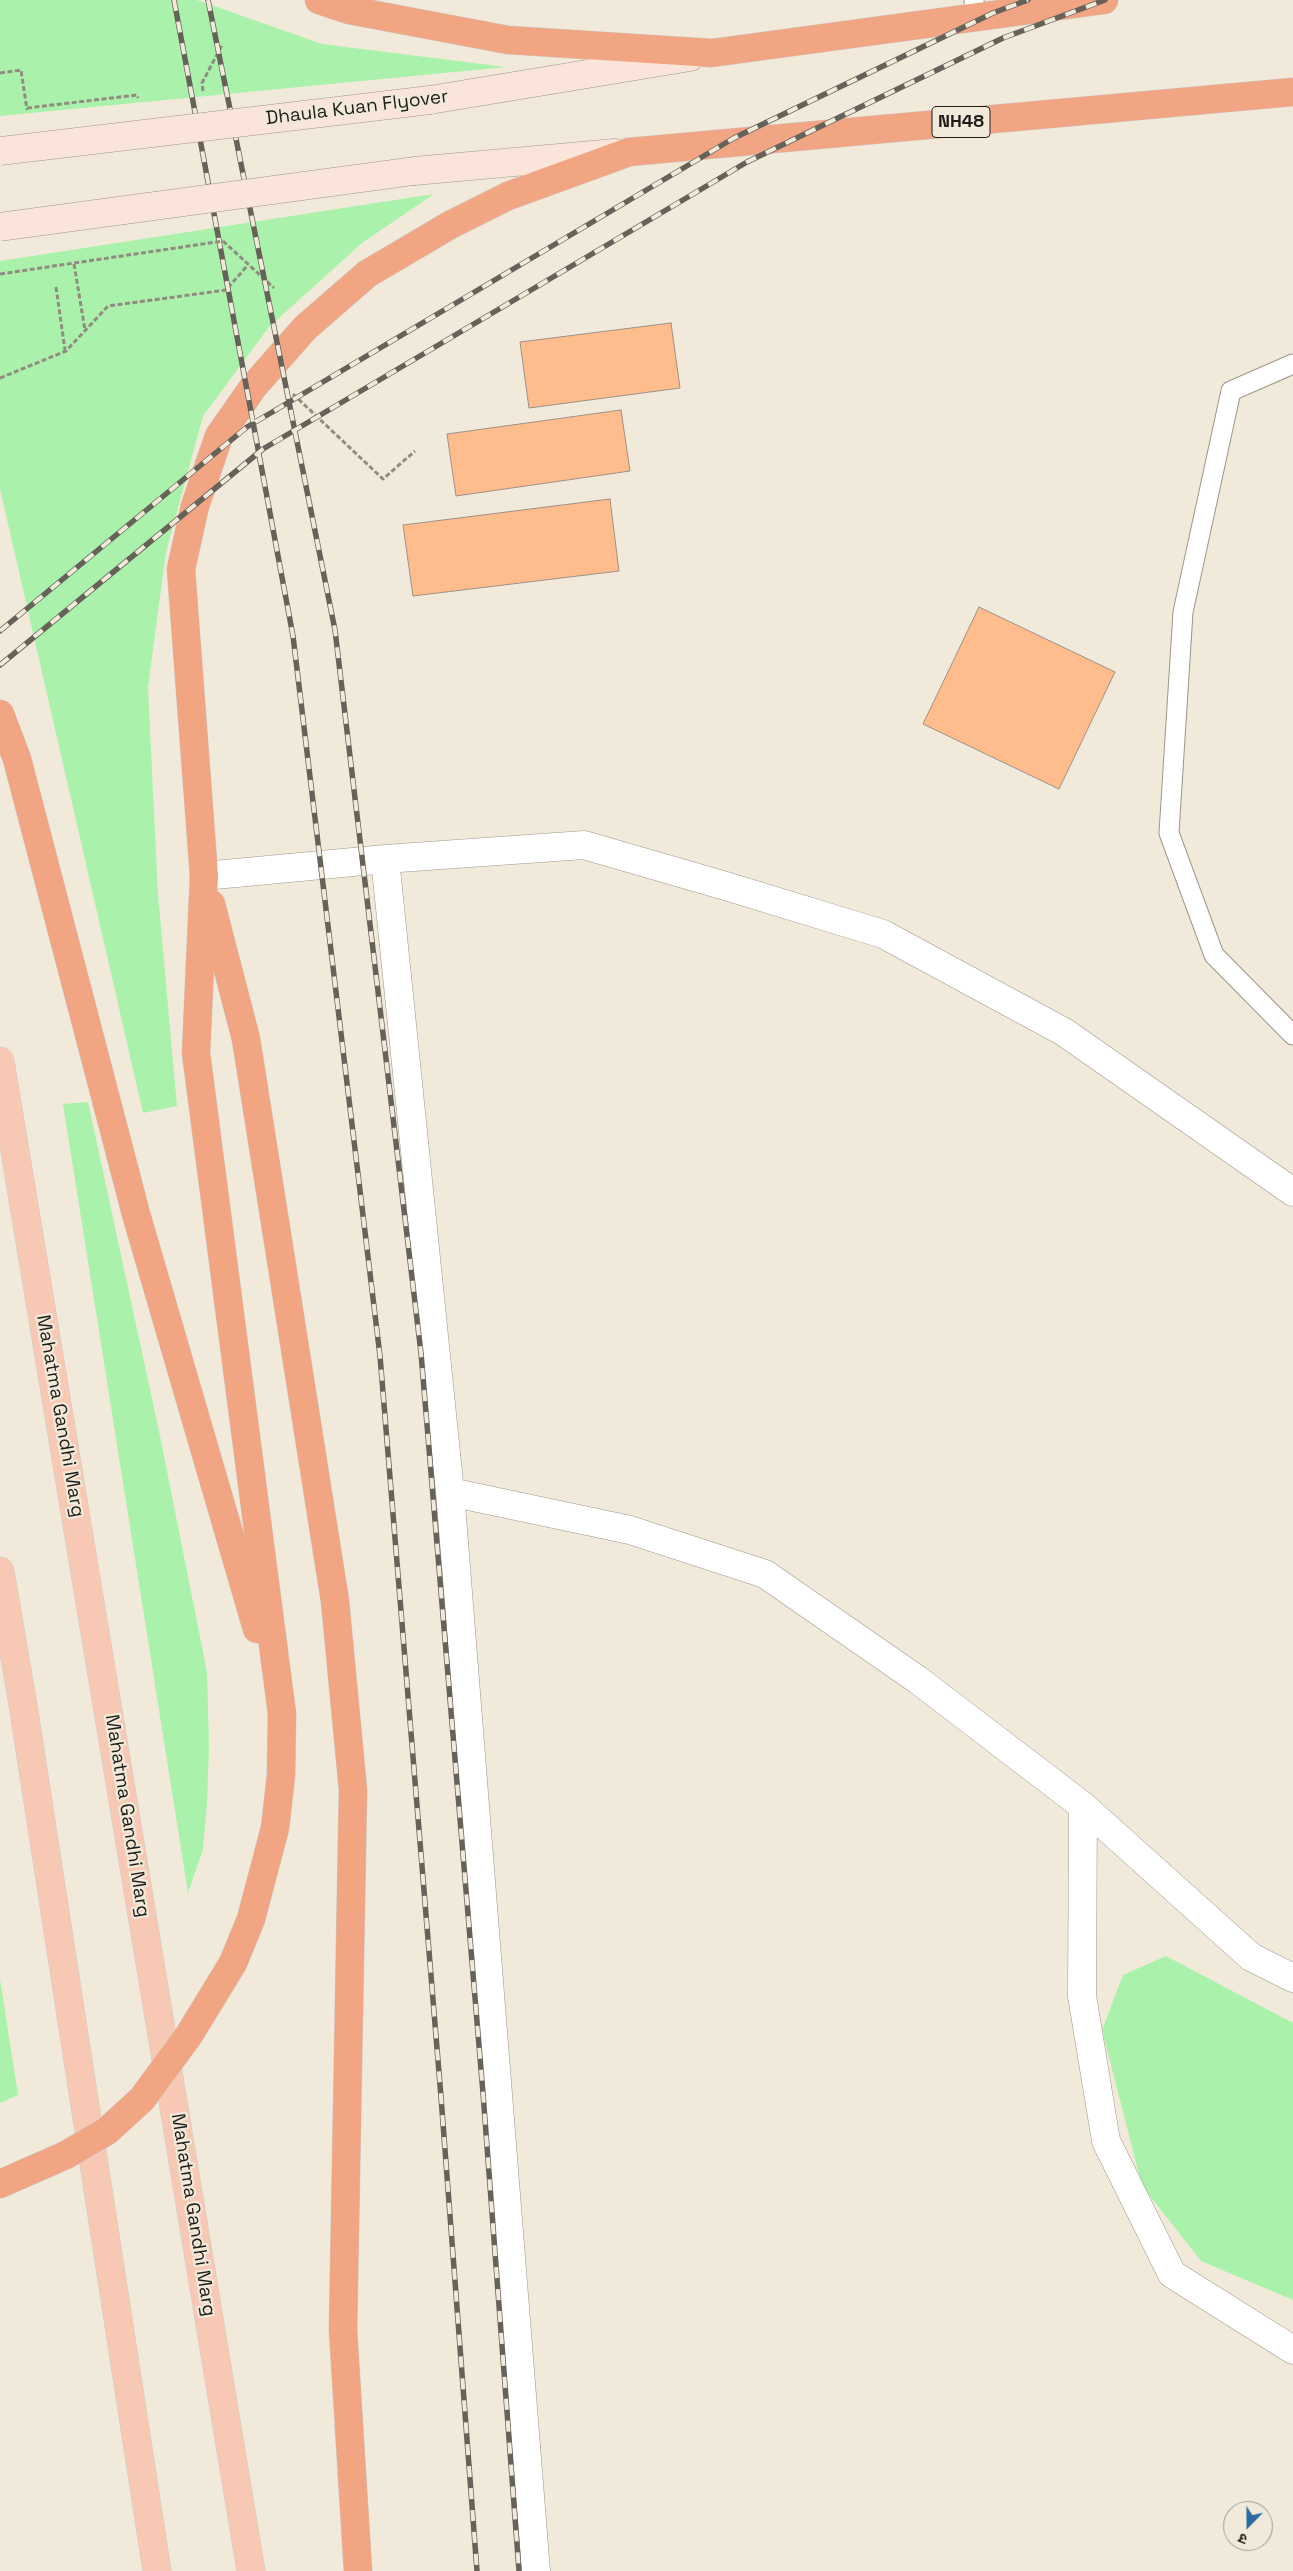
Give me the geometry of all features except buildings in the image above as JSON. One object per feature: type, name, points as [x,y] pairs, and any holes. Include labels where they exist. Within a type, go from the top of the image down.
[{"type":"highway","points":[[319,0],[349,10],[508,40],[712,53],[974,9],[1104,0]]},
{"type":"highway","name":"NH48","points":[[629,152],[1293,92]]},
{"type":"highway","points":[[0,2184],[12,2175],[66,2155],[107,2132],[142,2099],[189,2035],[233,1963],[251,1919],[275,1828],[281,1775],[282,1714],[196,1053],[204,876],[180,569],[195,506],[219,436],[268,370],[305,328],[375,269],[450,225],[508,196],[629,152]]},
{"type":"highway","points":[[0,714],[17,759],[136,1214],[282,1714]]},
{"type":"highway","points":[[204,876],[246,1039],[335,1601],[353,1790],[343,2330],[358,2571]]},
{"type":"main road","name":"Dhaula Kuan Flyover","points":[[0,151],[430,100],[712,53]]},
{"type":"main road","points":[[0,227],[414,171],[629,152]]},
{"type":"main road","name":"Mahatma Gandhi Marg","points":[[0,1061],[251,2571]]},
{"type":"main road","points":[[0,1571],[23,1705],[157,2571]]},
{"type":"street","points":[[204,876],[385,859],[584,845],[883,934],[1064,1032],[1293,1192]]},
{"type":"street","points":[[385,859],[450,1492],[536,2571]]},
{"type":"street","points":[[450,1492],[630,1530],[765,1574],[918,1680],[1083,1806],[1251,1957],[1293,1978]]},
{"type":"street","points":[[1083,1806],[1082,1996],[1106,2141],[1172,2274],[1293,2350]]},
{"type":"lane","points":[[1293,364],[1231,391],[1183,612],[1169,833],[1214,955],[1293,1035]]},
{"type":"path","points":[[202,83],[222,45]]},
{"type":"path","points":[[0,73],[21,70],[28,115]]},
{"type":"path","points":[[27,108],[137,95]]},
{"type":"path","points":[[0,274],[223,241],[274,288]]},
{"type":"path","points":[[74,264],[85,330]]},
{"type":"path","points":[[0,378],[66,351],[108,306],[226,290],[248,265]]},
{"type":"path","points":[[56,287],[66,351]]},
{"type":"path","points":[[268,370],[383,479],[415,451]]},
{"type":"green space","points":[[0,0],[197,0],[322,44],[506,67],[0,116]]},
{"type":"green space","points":[[434,194],[362,243],[269,327],[203,416],[166,552],[148,687],[158,895],[177,1106],[143,1113],[0,489],[0,261]]},
{"type":"green space","points":[[88,1102],[159,1431],[207,1672],[209,1746],[207,1804],[203,1849],[188,1893],[63,1104]]},
{"type":"green space","points":[[1166,1956],[1293,2023],[1293,2300],[1201,2261],[1142,2186],[1102,2030],[1123,1975]]},
{"type":"green space","points":[[0,1979],[18,2095],[0,2103]]},
{"type":"railway","points":[[174,0],[293,636],[380,1356],[441,2097],[477,2571]]},
{"type":"railway","points":[[208,0],[335,630],[421,1353],[483,2093],[519,2571]]},
{"type":"railway","points":[[0,631],[247,427],[734,138],[993,13],[1028,0]]},
{"type":"railway","points":[[0,665],[263,449],[747,162],[1003,38],[1105,0]]}]
